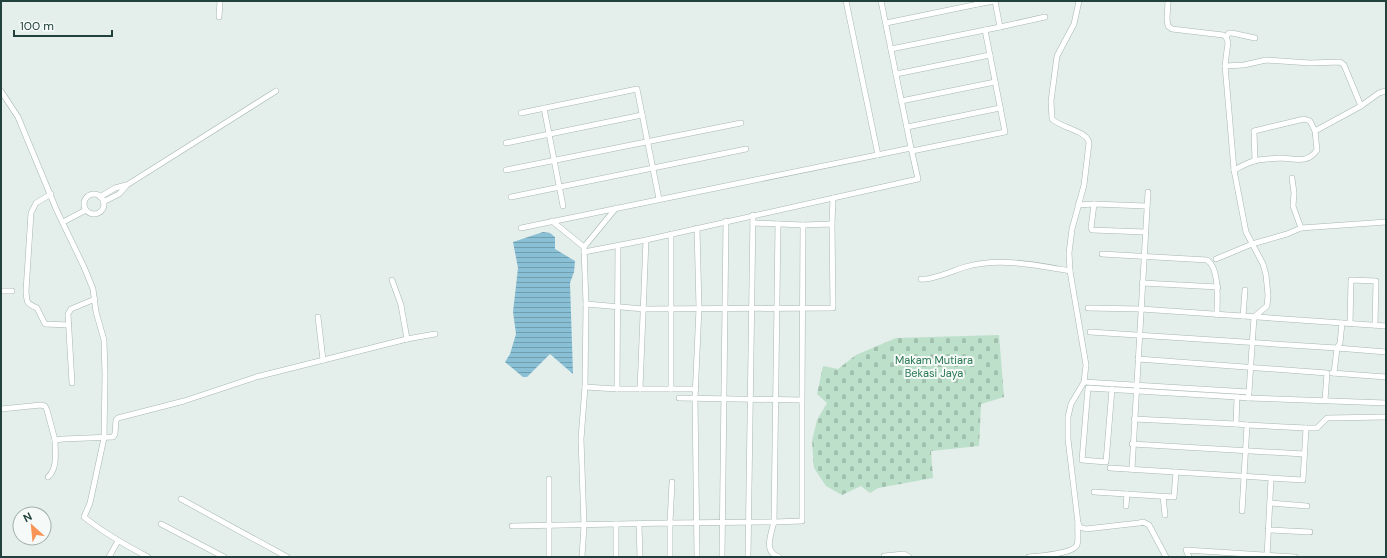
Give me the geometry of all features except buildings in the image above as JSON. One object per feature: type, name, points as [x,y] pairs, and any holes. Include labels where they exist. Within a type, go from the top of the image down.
[{"type":"street","points":[[219,17],[220,1]]},
{"type":"street","points":[[846,1],[878,155]]},
{"type":"street","points":[[552,221],[584,249],[618,246],[918,179],[881,1]]},
{"type":"street","points":[[886,23],[978,3],[995,1],[1000,27]]},
{"type":"street","points":[[1029,557],[1067,552],[1075,548],[1077,545],[1078,523],[1068,440],[1068,417],[1071,404],[1084,382],[1086,369],[1070,270],[1069,242],[1084,185],[1089,139],[1085,135],[1055,122],[1051,115],[1051,101],[1057,56],[1074,24],[1079,1]]},
{"type":"street","points":[[1168,1],[1167,23],[1172,29],[1223,35],[1226,37],[1228,42],[1225,66],[1234,170],[1246,232],[1263,264],[1268,285],[1267,306],[1254,317],[1248,398]]},
{"type":"street","points":[[891,49],[1045,17]]},
{"type":"street","points":[[521,228],[878,155],[1005,132],[984,30]]},
{"type":"street","points":[[1226,37],[1229,33],[1232,33],[1255,38]]},
{"type":"street","points":[[896,74],[990,55]]},
{"type":"street","points":[[1225,66],[1244,65],[1266,60],[1310,63],[1340,62],[1344,65],[1361,106]]},
{"type":"street","points":[[901,101],[995,82]]},
{"type":"street","points":[[521,113],[637,89],[658,199]]},
{"type":"street","points":[[1,91],[18,117],[84,267],[95,299],[96,312],[104,340],[104,438],[90,504],[84,517],[118,541],[148,557]]},
{"type":"street","points":[[102,199],[119,194],[127,185],[276,91]]},
{"type":"street","points":[[1315,130],[1386,91]]},
{"type":"street","points":[[544,108],[563,206]]},
{"type":"street","points":[[906,127],[1000,108]]},
{"type":"street","points":[[506,143],[642,115]]},
{"type":"street","points":[[1234,170],[1255,161],[1280,158],[1291,160],[1305,159],[1312,156],[1317,150],[1315,130],[1310,121],[1304,119],[1254,131],[1255,161]]},
{"type":"street","points":[[506,170],[741,123]]},
{"type":"street","points":[[511,197],[746,149]]},
{"type":"street","points":[[1292,178],[1294,193],[1293,206],[1301,228]]},
{"type":"street","points":[[1132,469],[1138,334],[1148,192]]},
{"type":"street","points":[[51,194],[36,203],[31,214],[26,291],[27,302],[37,308],[45,324],[69,325]]},
{"type":"street","points":[[95,194],[102,199],[103,207],[100,212],[95,214],[86,210],[84,205],[85,199],[90,195],[95,194]]},
{"type":"street","points":[[586,304],[618,308],[644,309],[833,308],[833,198]]},
{"type":"street","points":[[1078,206],[1094,204],[1146,206]]},
{"type":"street","points":[[1094,204],[1092,230],[1145,232]]},
{"type":"street","points":[[582,557],[584,525],[581,439],[585,387],[586,304],[584,249],[616,208]]},
{"type":"street","points":[[63,222],[86,210]]},
{"type":"street","points":[[748,557],[753,215]]},
{"type":"street","points":[[722,557],[726,221]]},
{"type":"street","points":[[1216,259],[1252,244],[1287,234],[1301,228],[1386,222]]},
{"type":"street","points":[[753,223],[803,225],[832,224]]},
{"type":"street","points":[[766,557],[774,522],[778,224]]},
{"type":"street","points":[[512,526],[802,521],[803,225]]},
{"type":"street","points":[[697,228],[699,308],[695,398],[698,522],[697,557]]},
{"type":"street","points":[[671,234],[672,389]]},
{"type":"street","points":[[640,389],[646,240]]},
{"type":"street","points":[[617,389],[618,246]]},
{"type":"street","points":[[1102,254],[1207,260],[1213,265],[1218,287],[1217,314]]},
{"type":"street","points":[[921,279],[927,279],[956,269],[981,264],[1021,263],[1070,270]]},
{"type":"street","points":[[392,280],[401,305],[407,339]]},
{"type":"street","points":[[1350,324],[1351,280],[1376,281],[1375,325]]},
{"type":"street","points":[[1142,283],[1218,287]]},
{"type":"street","points":[[1243,316],[1245,290]]},
{"type":"street","points":[[1,291],[12,291]]},
{"type":"street","points":[[72,383],[69,311],[95,299]]},
{"type":"street","points":[[1088,308],[1140,309],[1386,326]]},
{"type":"street","points":[[318,317],[323,360]]},
{"type":"street","points":[[1334,373],[1342,323]]},
{"type":"street","points":[[1090,332],[1138,334],[1386,352]]},
{"type":"street","points":[[55,440],[112,437],[115,434],[116,420],[118,418],[184,401],[256,377],[407,339],[434,334]]},
{"type":"street","points":[[1138,359],[1386,377]]},
{"type":"street","points":[[1325,400],[1327,373]]},
{"type":"street","points":[[1084,382],[1248,392]]},
{"type":"street","points":[[585,387],[617,389],[696,389]]},
{"type":"street","points":[[1112,389],[1106,462],[1082,460],[1088,388],[1112,389],[1248,398],[1386,403]]},
{"type":"street","points":[[1236,424],[1237,397]]},
{"type":"street","points":[[679,398],[802,400]]},
{"type":"street","points":[[1,409],[41,405],[47,410],[55,440],[54,469],[48,477]]},
{"type":"street","points":[[1134,419],[1317,428],[1326,418],[1386,417]]},
{"type":"street","points":[[1242,511],[1247,425]]},
{"type":"street","points":[[1110,468],[1303,480],[1306,428]]},
{"type":"street","points":[[1132,444],[1304,454]]},
{"type":"street","points":[[1094,492],[1174,497],[1176,472]]},
{"type":"street","points":[[1267,556],[1271,479]]},
{"type":"street","points":[[549,480],[549,557]]},
{"type":"street","points":[[670,557],[672,482]]},
{"type":"street","points":[[1126,506],[1127,494]]},
{"type":"street","points":[[1163,497],[1165,515]]},
{"type":"street","points":[[181,499],[287,557]]},
{"type":"street","points":[[1270,503],[1307,506]]},
{"type":"street","points":[[1078,523],[1080,527],[1086,529],[1146,523],[1152,529],[1166,557]]},
{"type":"street","points":[[161,524],[224,557]]},
{"type":"street","points":[[616,524],[616,557]]},
{"type":"street","points":[[640,524],[640,557]]},
{"type":"street","points":[[1268,530],[1310,532]]},
{"type":"street","points":[[109,557],[118,541]]},
{"type":"street","points":[[769,549],[771,554],[779,557]]},
{"type":"street","points":[[1190,557],[1186,550],[1294,557]]},
{"type":"street","points":[[884,556],[904,554],[909,557]]},
{"type":"green space","name":"Makam Mutiara Bekasi Jaya","points":[[999,335],[1004,397],[981,404],[979,446],[931,451],[933,478],[878,488],[870,493],[861,486],[842,495],[826,486],[814,468],[812,441],[817,420],[827,403],[817,394],[823,366],[838,369],[856,355],[896,338]]},
{"type":"water","points":[[543,232],[550,233],[555,237],[555,249],[575,261],[574,272],[570,283],[573,374],[550,354],[527,377],[523,377],[505,362],[510,354],[516,334],[513,312],[518,268],[513,242]]}]
